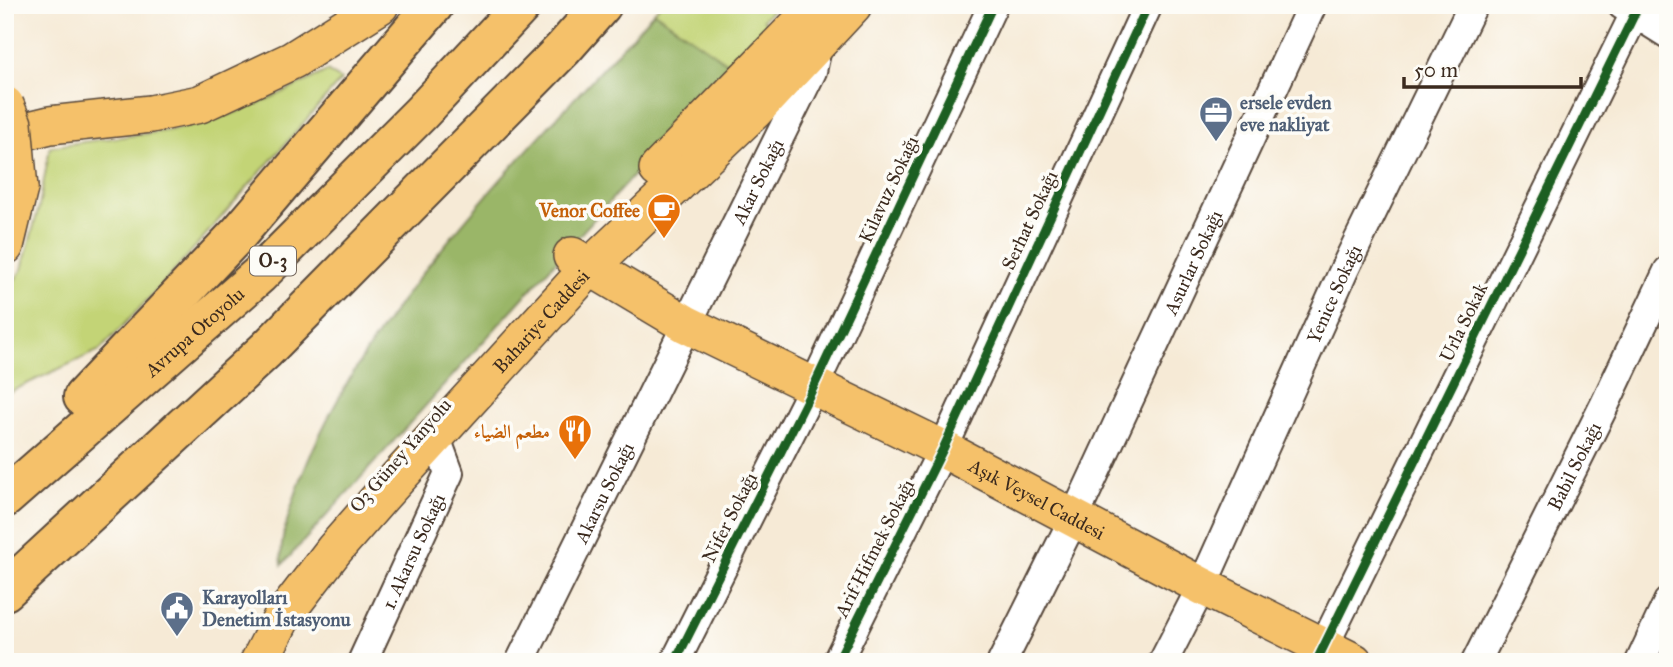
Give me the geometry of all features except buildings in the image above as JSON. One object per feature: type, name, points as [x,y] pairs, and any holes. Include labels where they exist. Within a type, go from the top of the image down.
[{"type":"highway","points":[[5,468],[102,379],[182,296],[434,5]]},
{"type":"highway","name":"Avrupa Otoyolu","points":[[5,498],[259,275],[421,113],[522,5]]},
{"type":"highway","points":[[5,591],[266,350],[602,5]]},
{"type":"main road","points":[[5,136],[50,125],[151,114],[200,104],[293,60],[380,5]]},
{"type":"main road","points":[[581,262],[819,21],[853,5]]},
{"type":"main road","points":[[5,105],[13,124],[19,188],[5,246]]},
{"type":"main road","name":"Aşık Veysel Caddesi","points":[[581,262],[686,324],[943,449],[1332,656]]},
{"type":"main road","name":"Bahariye Caddesi","points":[[259,662],[281,620],[334,550],[436,438],[581,262]]},
{"type":"main road","name":"O3 Güney Yanyolu","points":[[238,662],[247,642],[305,564],[581,262]]},
{"type":"street","name":"Kilavuz Sokağı","points":[[813,388],[993,5]]},
{"type":"street","name":"Serhat Sokağı","points":[[943,449],[1149,5]]},
{"type":"street","name":"Asurlar Sokağı","points":[[1002,662],[1074,518],[1312,5]]},
{"type":"street","name":"Yenice Sokağı","points":[[1163,662],[1202,586],[1345,268],[1473,5]]},
{"type":"street","points":[[1631,8],[1668,34]]},
{"type":"street","name":"Urla Sokak","points":[[1332,656],[1631,8]]},
{"type":"street","name":"Akar Sokağı","points":[[686,324],[812,71],[819,21]]},
{"type":"street","name":"Babil Sokağı","points":[[1476,662],[1668,271]]},
{"type":"street","name":"Akarsu Sokağı","points":[[520,662],[686,324]]},
{"type":"street","name":"Nifer Sokağı","points":[[676,662],[813,388]]},
{"type":"street","name":"1. Akarsu Sokağı","points":[[362,662],[449,473],[436,438]]},
{"type":"street","name":"Arif Hifmek Sokağı","points":[[837,662],[943,449]]},
{"type":"street","points":[[1640,662],[1668,603]]},
{"type":"green space","points":[[660,5],[777,5],[763,19],[768,25],[732,66],[654,12]]},
{"type":"green space","points":[[654,12],[732,66],[282,565],[286,524],[321,432],[357,367],[400,302],[500,180]]},
{"type":"green space","points":[[327,71],[341,80],[169,277],[100,350],[5,394],[5,295],[22,269],[39,207],[50,147],[197,125],[254,105]]},
{"type":"cycle path","points":[[675,662],[813,388],[993,5]]},
{"type":"cycle path","points":[[837,662],[943,449],[1148,5]]},
{"type":"cycle path","points":[[1316,662],[1639,5]]},
{"type":"place","name":"ersele evden eve nakliyat","points":[[1216,143]]},
{"type":"place","name":"Venor Coffee","points":[[664,240]]},
{"type":"place","name":"مطعم الضياء","points":[[575,461]]},
{"type":"place","name":"Karayolları Denetim İstasyonu","points":[[177,638]]}]
